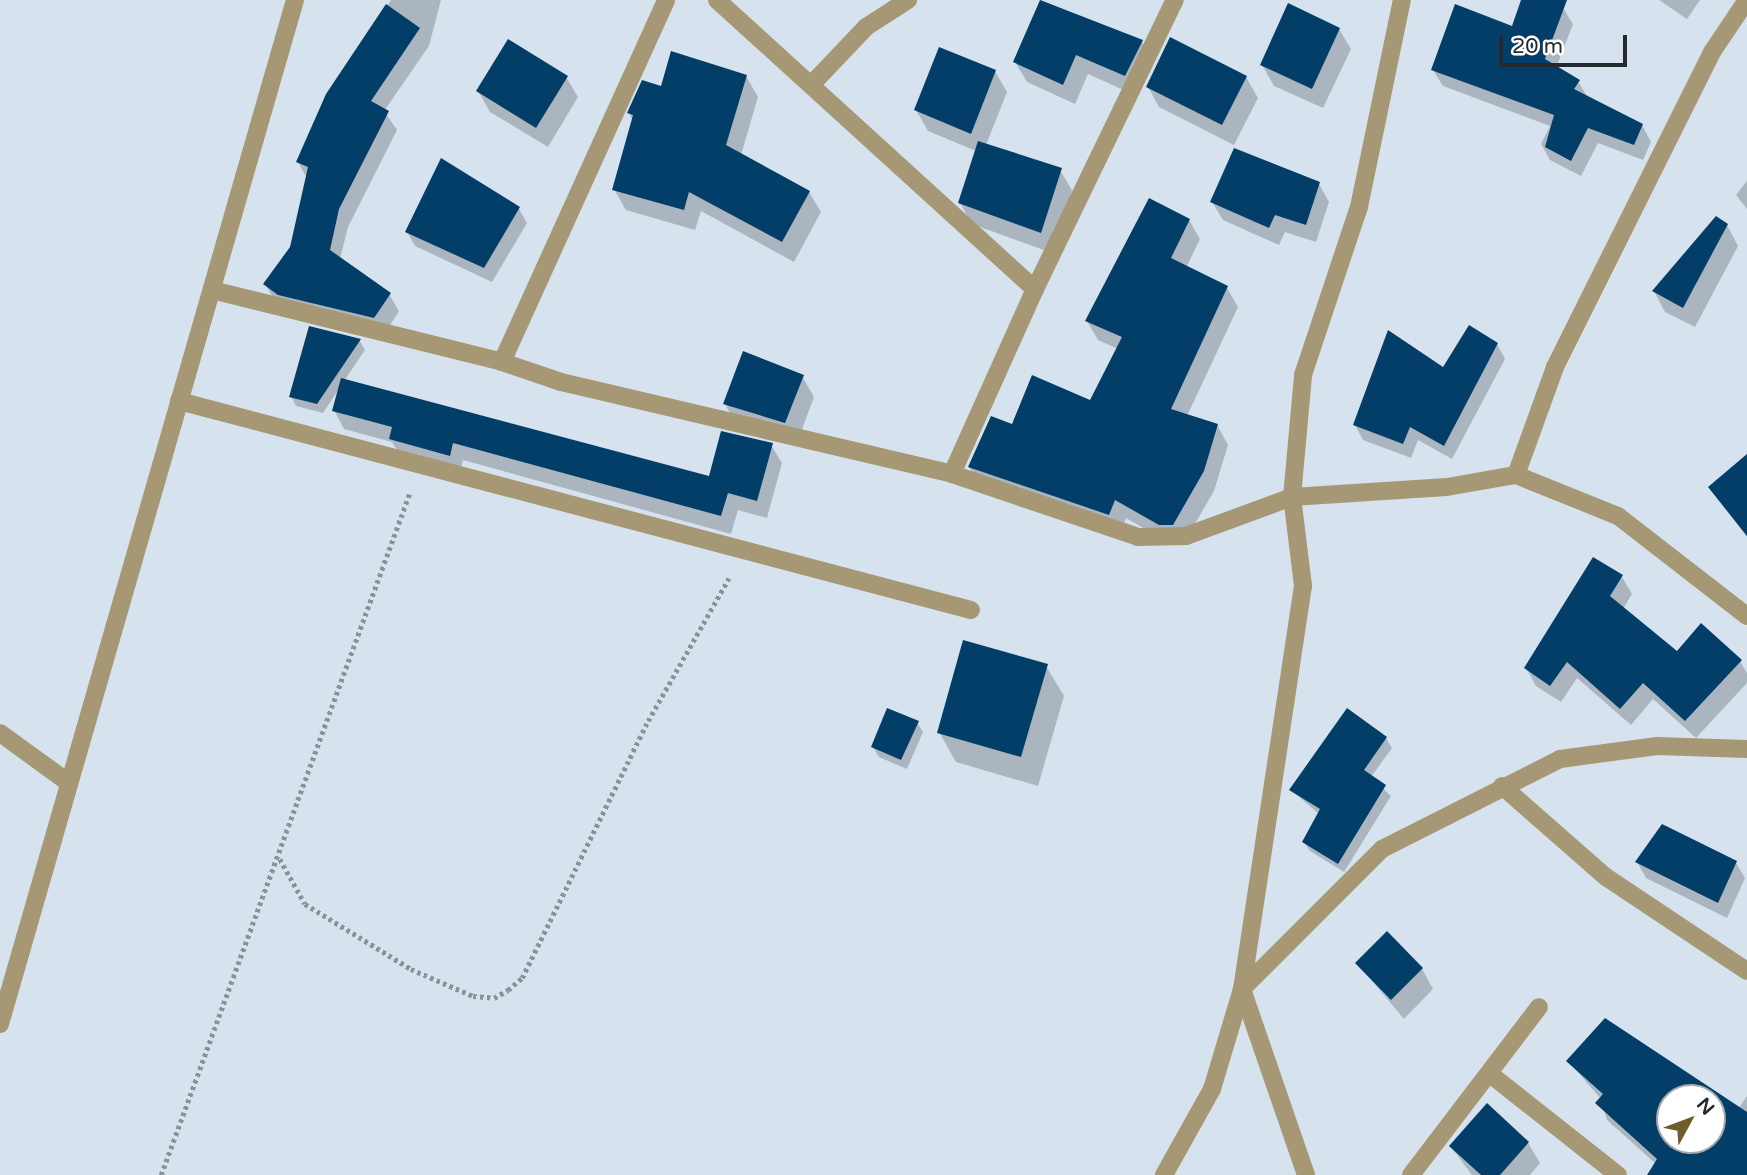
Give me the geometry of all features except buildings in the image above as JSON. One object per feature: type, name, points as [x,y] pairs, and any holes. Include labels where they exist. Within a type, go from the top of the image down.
[{"type":"street","points":[[0,1024],[295,0]]},
{"type":"street","points":[[502,362],[666,0]]},
{"type":"street","points":[[718,0],[812,84],[887,160],[1035,289]]},
{"type":"street","points":[[812,84],[866,27],[908,0]]},
{"type":"street","points":[[951,474],[1035,289],[1175,0]]},
{"type":"street","points":[[1164,1175],[1212,1089],[1242,989],[1303,586],[1292,497],[1303,375],[1359,207],[1402,0]]},
{"type":"street","points":[[1516,475],[1555,367],[1712,52],[1747,0]]},
{"type":"street","points":[[212,290],[502,362],[583,388],[951,474],[1138,537],[1186,536],[1292,497],[1447,486],[1516,475],[1618,516],[1747,616]]},
{"type":"street","points":[[179,401],[420,462],[971,610]]},
{"type":"street","points":[[0,733],[69,783]]},
{"type":"street","points":[[1242,989],[1382,849],[1540,766],[1606,750],[1747,750]]},
{"type":"street","points":[[1502,786],[1606,877],[1747,971]]},
{"type":"street","points":[[1242,989],[1306,1175]]},
{"type":"street","points":[[1410,1175],[1539,1007]]},
{"type":"street","points":[[1490,1074],[1618,1175]]},
{"type":"path","points":[[161,1175],[280,859],[420,462]]},
{"type":"path","points":[[280,859],[305,904],[411,969],[472,996],[494,998],[508,990],[522,978],[648,721],[698,641],[743,549]]}]
